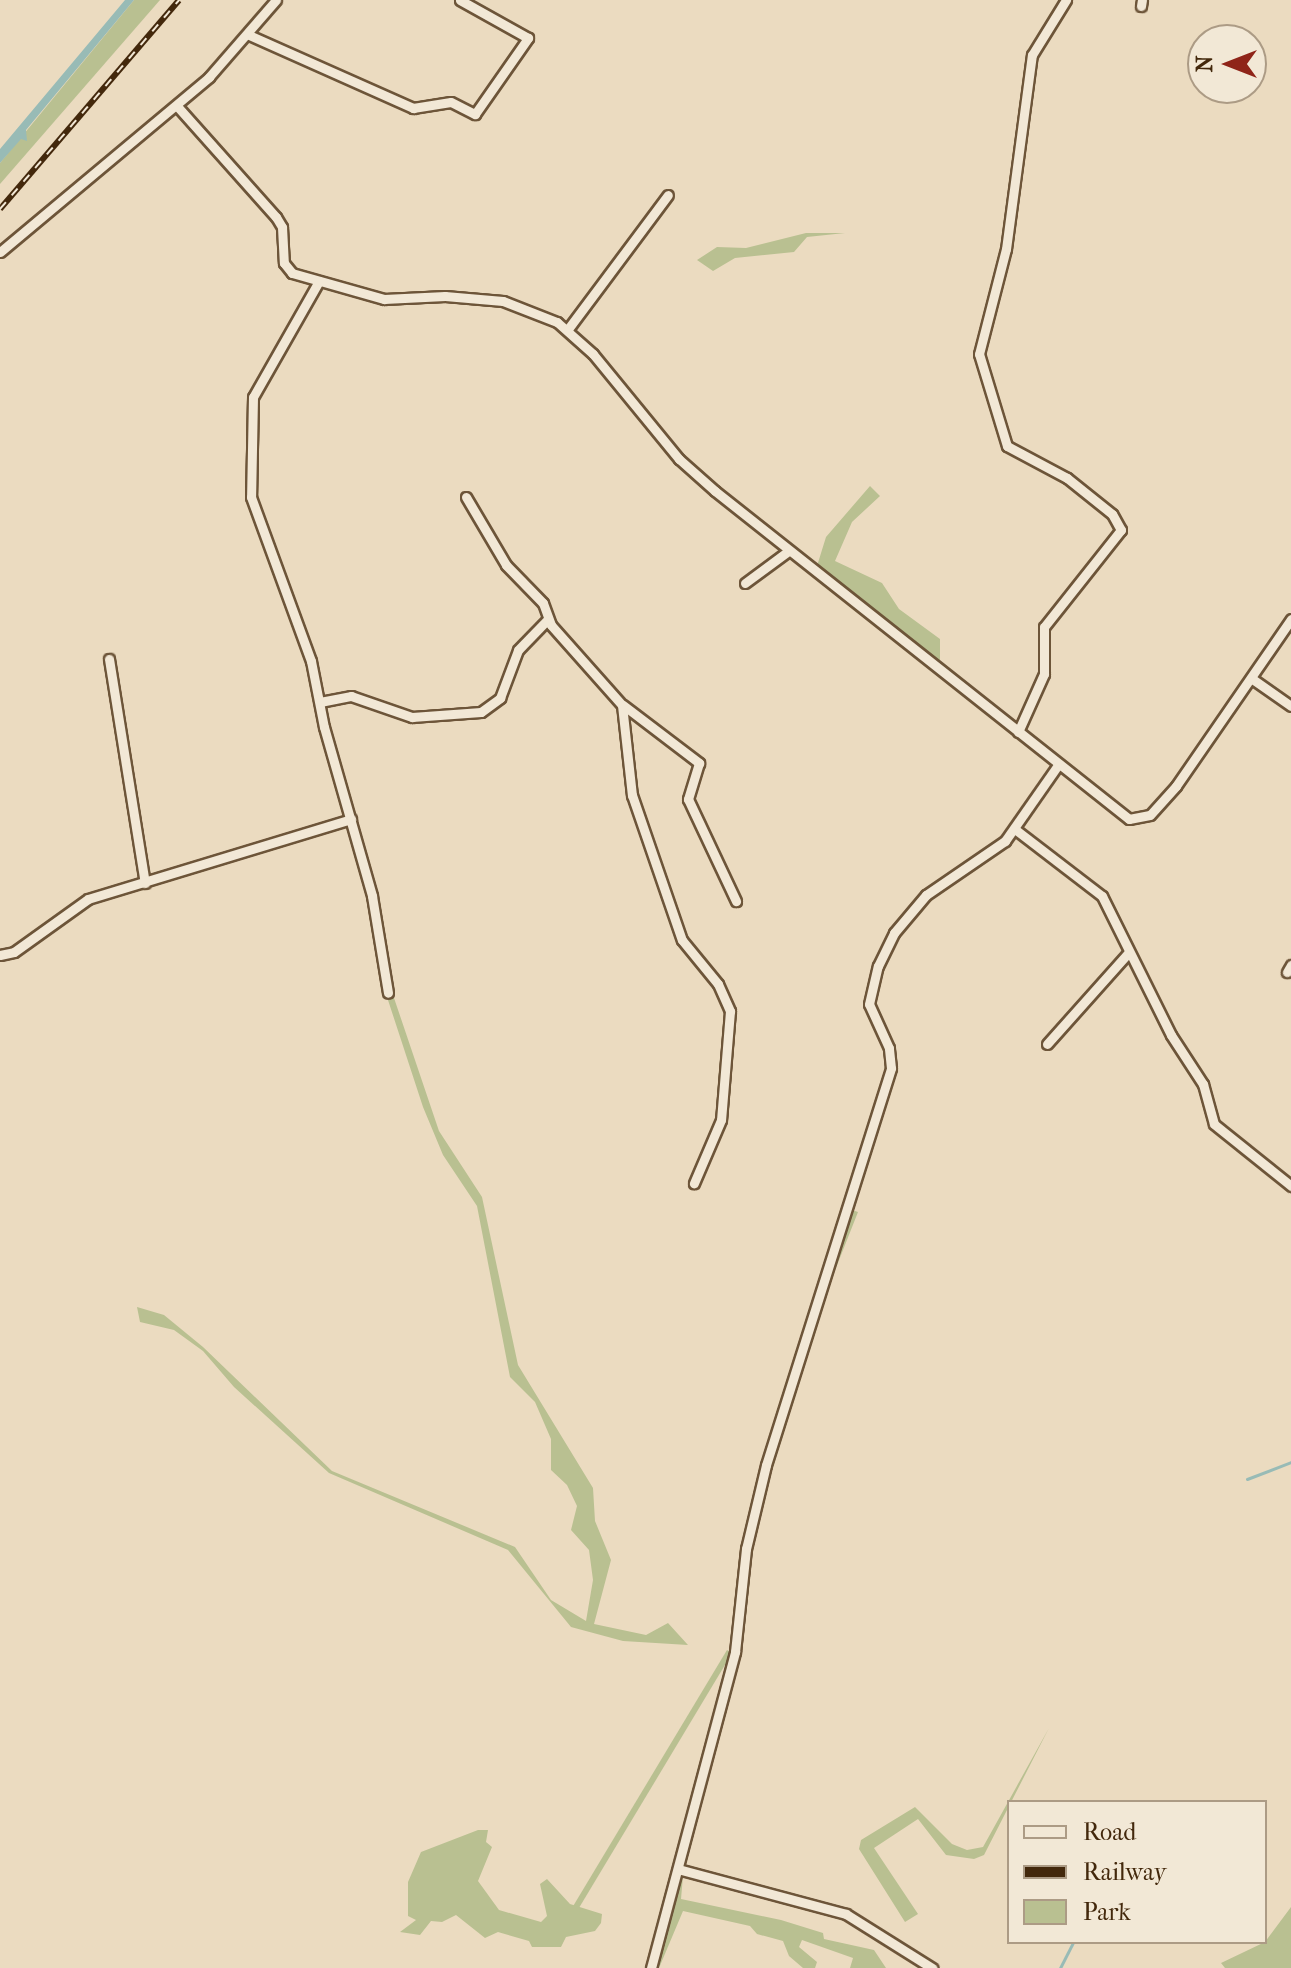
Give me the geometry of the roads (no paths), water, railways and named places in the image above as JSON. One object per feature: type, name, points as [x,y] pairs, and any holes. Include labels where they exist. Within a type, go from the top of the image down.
[{"type":"street","points":[[0,252],[177,106],[249,35],[276,0]]},
{"type":"street","points":[[249,35],[413,108],[451,102],[475,114],[528,38],[460,0]]},
{"type":"street","points":[[1018,732],[1044,674],[1048,618],[1121,530],[1112,514],[1067,478],[1007,446],[979,354],[1006,249],[1032,55],[1066,0]]},
{"type":"street","points":[[177,106],[276,217],[287,268],[319,281],[384,299],[445,296],[503,301],[568,329],[679,459],[787,552],[1124,816],[1142,819],[1176,786],[1291,619]]},
{"type":"street","points":[[568,329],[668,195]]},
{"type":"street","points":[[319,281],[253,397],[250,487],[257,524],[311,661],[372,896],[388,993]]},
{"type":"street","points":[[466,497],[506,565],[543,603],[548,619],[622,705],[699,763],[688,799],[736,901]]},
{"type":"street","points":[[745,583],[787,552]]},
{"type":"street","points":[[320,702],[351,696],[412,717],[481,712],[500,698],[518,650],[548,619]]},
{"type":"street","points":[[109,659],[145,883]]},
{"type":"street","points":[[1251,678],[1291,706]]},
{"type":"street","points":[[622,705],[632,795],[682,940],[718,984],[730,1011],[721,1120],[694,1183]]},
{"type":"street","points":[[651,1968],[735,1652],[746,1549],[766,1465],[891,1068],[889,1048],[869,1004],[874,979],[894,933],[926,895],[1016,830],[1058,765]]},
{"type":"street","points":[[0,955],[14,952],[88,899],[351,819]]},
{"type":"street","points":[[1016,830],[1102,896],[1128,953],[1203,1084],[1214,1124],[1291,1186]]},
{"type":"street","points":[[1047,1044],[1128,953]]},
{"type":"street","points":[[678,1869],[846,1914],[932,1968]]},
{"type":"water","points":[[125,0],[134,0],[26,130],[27,141],[21,139],[0,163],[0,149]]},
{"type":"waterway","points":[[1247,1479],[1291,1462]]},
{"type":"waterway","points":[[1060,1968],[1072,1944]]},
{"type":"railway","points":[[0,209],[179,0]]}]
